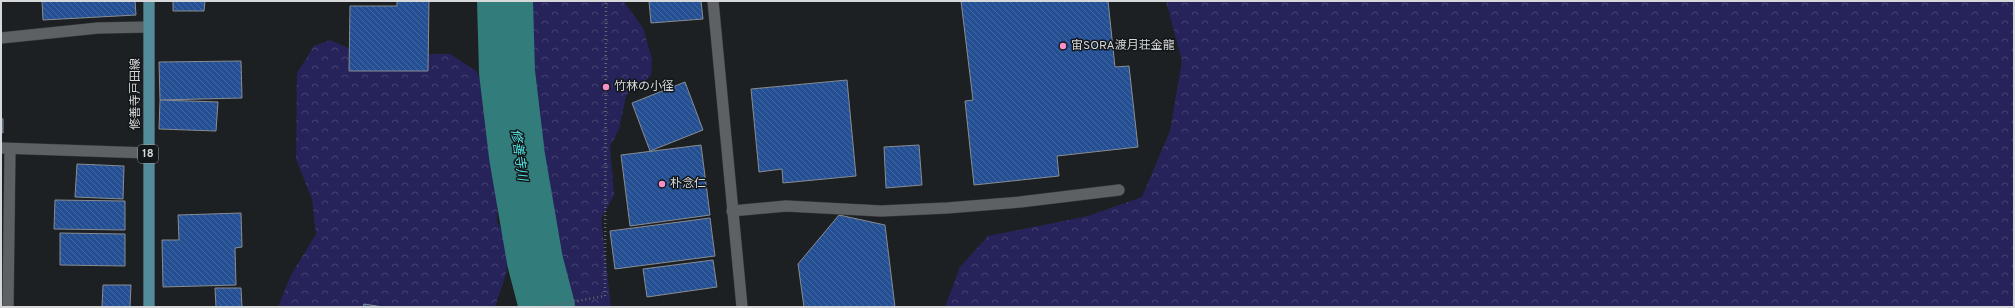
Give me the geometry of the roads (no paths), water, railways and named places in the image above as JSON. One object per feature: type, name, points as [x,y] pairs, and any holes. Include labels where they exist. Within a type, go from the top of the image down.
[{"type":"main road","name":"修善寺戸田線","points":[[149,1],[149,307]]},
{"type":"street","points":[[713,1],[742,307]]},
{"type":"street","points":[[1,38],[98,28],[149,27]]},
{"type":"street","points":[[8,307],[5,149],[148,153]]},
{"type":"street","points":[[732,211],[786,206],[881,211],[940,208],[1020,202],[1119,190]]},
{"type":"waterway","name":"修善寺川","points":[[505,1],[507,72],[517,156],[535,261],[547,307]]},
{"type":"place","name":"宙SORA渡月荘金龍","points":[[1063,46]]},
{"type":"place","name":"竹林の小径","points":[[606,87]]},
{"type":"place","name":"朴念仁","points":[[662,184]]}]
